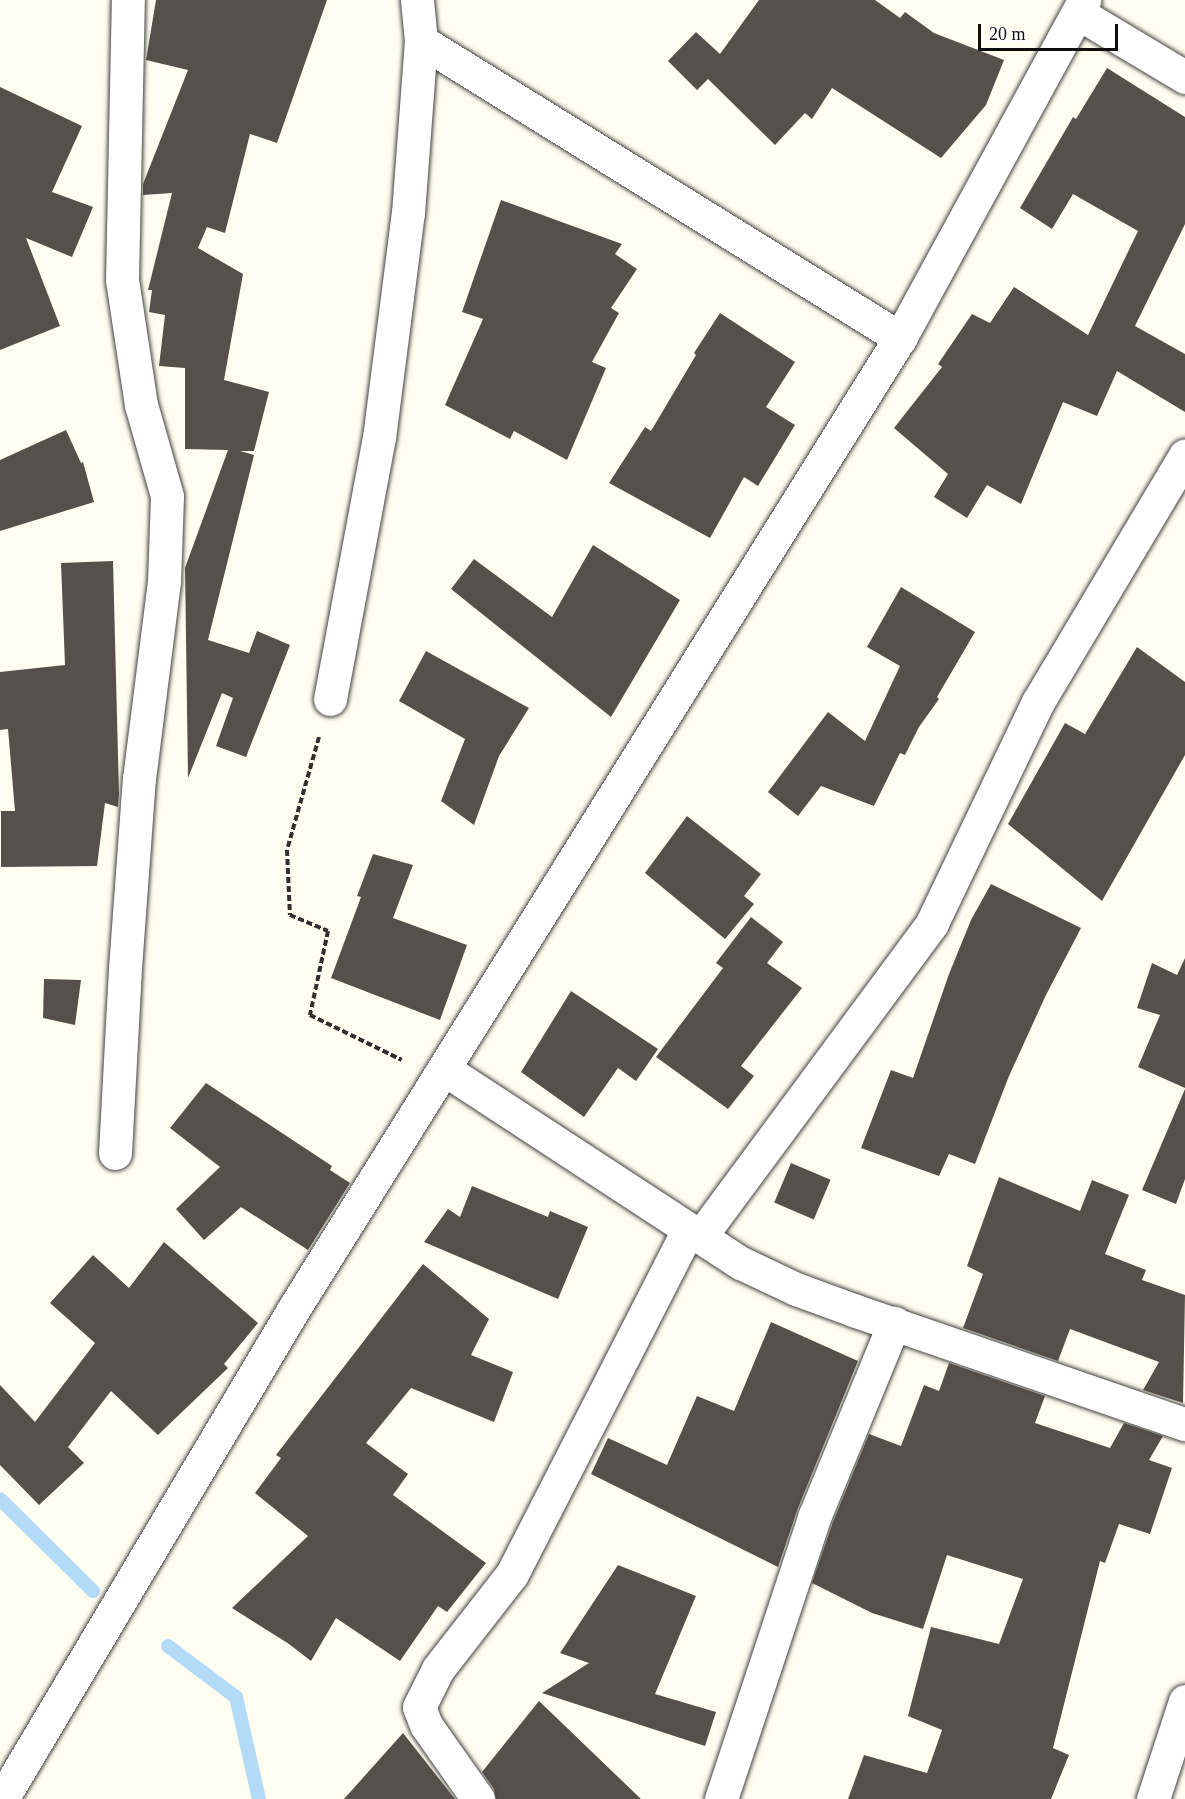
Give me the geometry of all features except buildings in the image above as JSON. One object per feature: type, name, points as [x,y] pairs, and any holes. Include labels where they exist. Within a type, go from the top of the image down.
[{"type":"street","points":[[115,1153],[125,968],[140,779],[164,582],[167,496],[141,405],[122,280],[128,0]]},
{"type":"street","points":[[330,699],[379,438],[408,213],[421,41],[417,0]]},
{"type":"street","points":[[2,1799],[293,1310],[900,338],[1081,6],[1185,77]]},
{"type":"street","points":[[421,41],[900,338]]},
{"type":"street","points":[[478,1799],[426,1725],[419,1707],[438,1669],[512,1574],[694,1234],[932,923],[1038,702],[1185,455]]},
{"type":"street","points":[[441,1073],[741,1263],[796,1289],[1185,1424]]},
{"type":"street","points":[[721,1799],[815,1515],[894,1323]]},
{"type":"street","points":[[1152,1799],[1185,1701]]},
{"type":"path","points":[[330,699],[287,850],[290,915],[328,931],[310,1015],[441,1073]]},
{"type":"waterway","points":[[0,1499],[93,1591]]},
{"type":"waterway","points":[[168,1646],[236,1697],[259,1799]]}]
